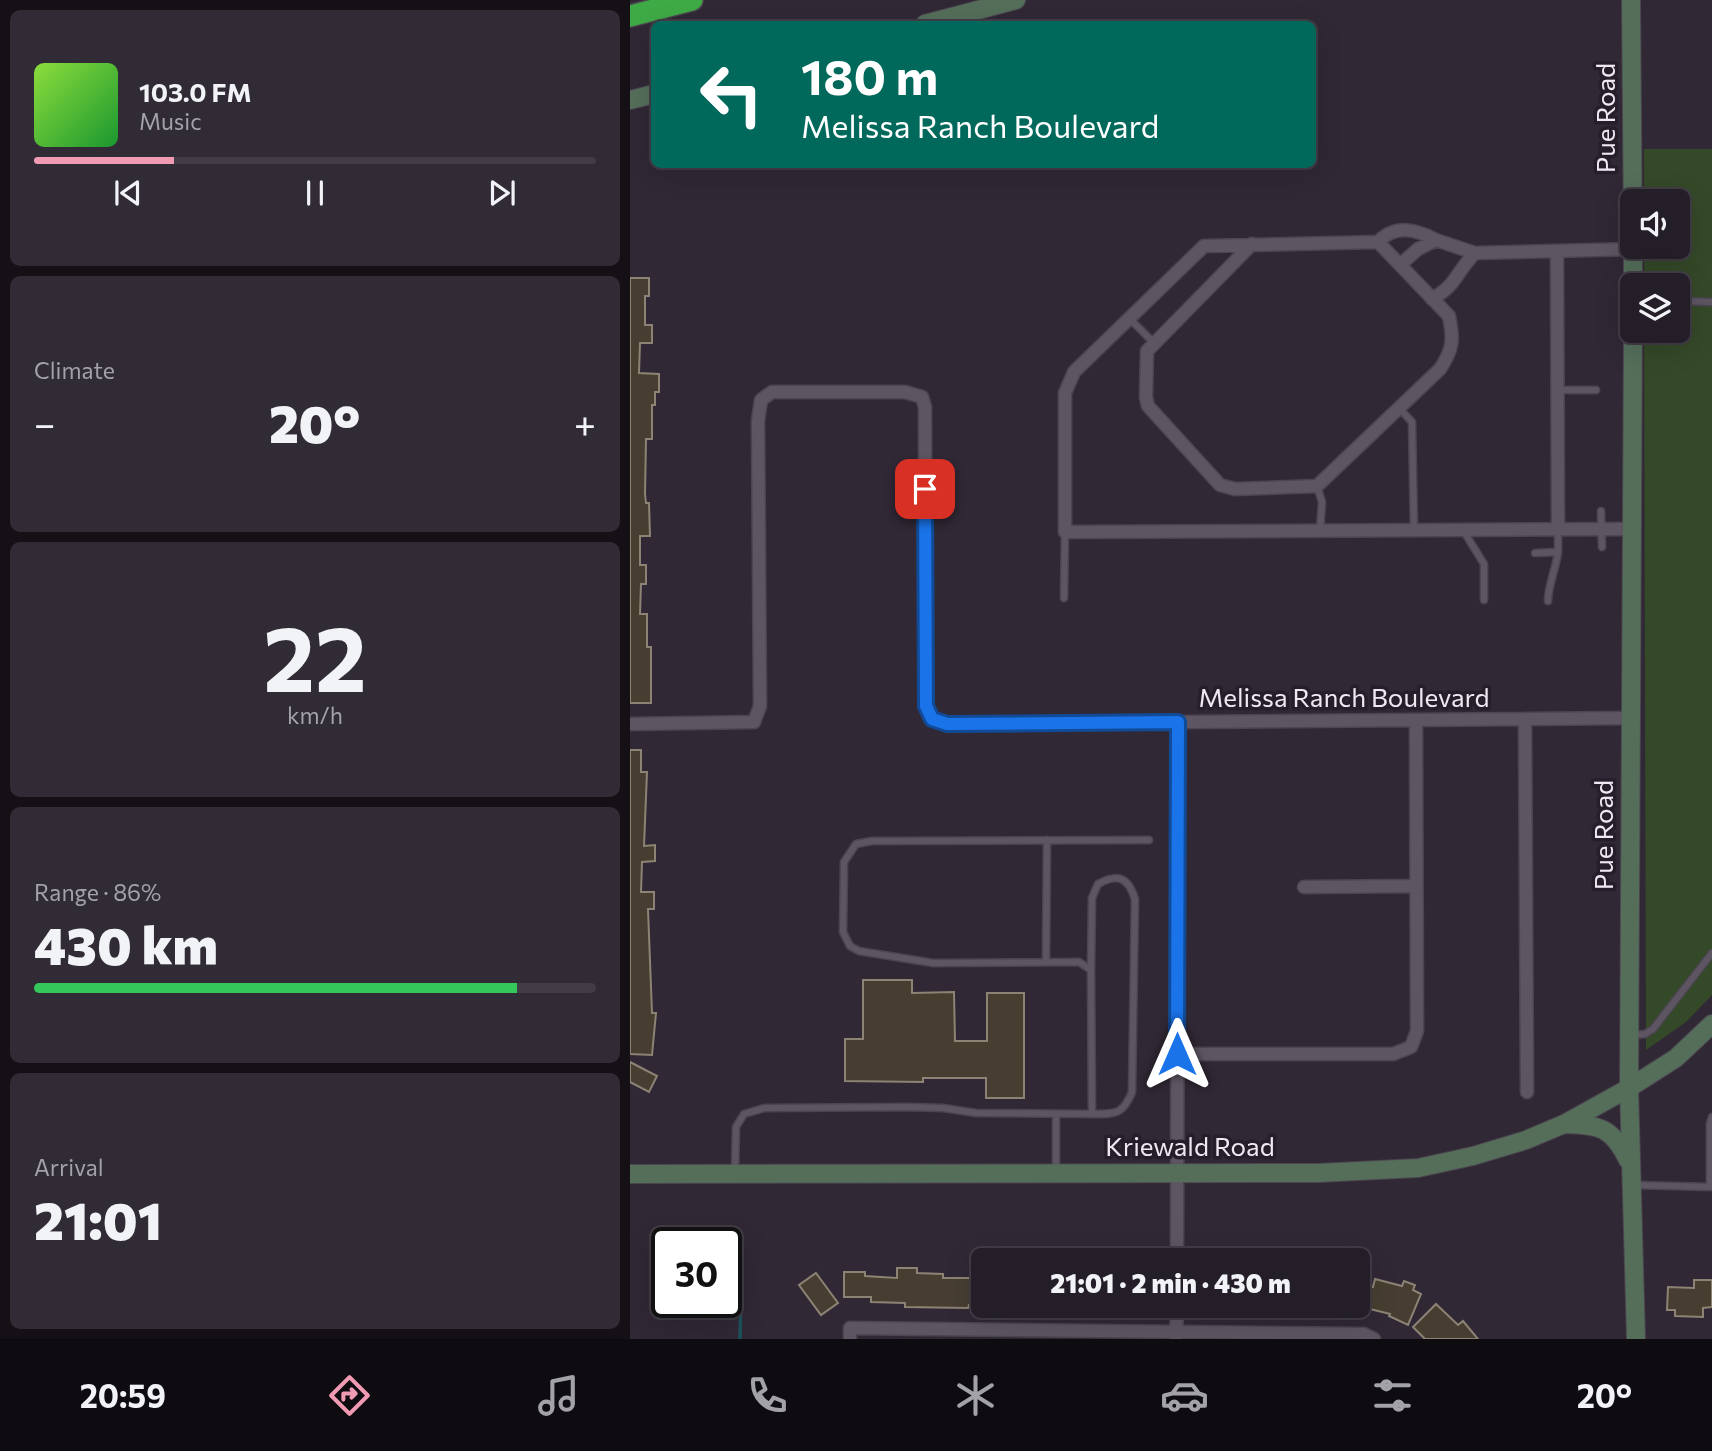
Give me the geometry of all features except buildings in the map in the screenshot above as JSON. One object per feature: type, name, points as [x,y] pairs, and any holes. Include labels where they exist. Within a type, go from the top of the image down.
[{"type":"highway","points":[[630,16],[692,0]]},
{"type":"street","points":[[936,21],[1016,0]]},
{"type":"street","name":"Pue Road","points":[[1631,0],[1633,189]]},
{"type":"street","points":[[630,100],[651,95]]},
{"type":"street","points":[[1620,245],[1557,251],[1475,253],[1436,240],[1419,231],[1401,230],[1386,234],[1378,242],[1204,246],[1074,372],[1065,393],[1065,532],[1632,529]]},
{"type":"street","points":[[1400,265],[1418,249],[1436,240]]},
{"type":"street","points":[[1252,244],[1147,351],[1146,397],[1149,406],[1220,485],[1235,489],[1317,486],[1440,369],[1451,351],[1449,316],[1378,242]]},
{"type":"street","points":[[1557,251],[1558,530]]},
{"type":"street","points":[[1432,299],[1456,281],[1463,264],[1475,253]]},
{"type":"street","name":"Pue Road","points":[[1633,343],[1629,1088],[1636,1339]]},
{"type":"street","name":"Melissa Ranch Boulevard","points":[[630,724],[754,722],[760,706],[758,421],[761,400],[772,392],[905,393],[922,397],[925,421],[926,706],[932,719],[947,724],[1631,718]]},
{"type":"street","points":[[1525,719],[1527,1092]]},
{"type":"street","points":[[1177,1054],[1393,1054],[1411,1047],[1417,1031],[1416,720]]},
{"type":"street","points":[[1177,1248],[1178,722]]},
{"type":"street","points":[[1304,887],[1416,886]]},
{"type":"street","name":"Kriewald Road","points":[[630,1174],[1318,1173],[1418,1168],[1473,1156],[1525,1140],[1564,1124],[1676,1058],[1712,1024]]},
{"type":"street","points":[[1564,1124],[1583,1124],[1612,1134],[1619,1141],[1631,1165]]},
{"type":"street","points":[[850,1334],[1364,1334],[1374,1339]]},
{"type":"lane","points":[[1690,301],[1712,302]]},
{"type":"lane","points":[[1129,318],[1154,343]]},
{"type":"lane","points":[[1558,390],[1596,390]]},
{"type":"lane","points":[[1399,408],[1412,422],[1414,530]]},
{"type":"lane","points":[[1317,486],[1322,502],[1320,531]]},
{"type":"lane","points":[[1601,511],[1602,547]]},
{"type":"lane","points":[[1463,530],[1484,564],[1484,600]]},
{"type":"lane","points":[[1548,601],[1556,569],[1558,530]]},
{"type":"lane","points":[[1064,597],[1065,532]]},
{"type":"lane","points":[[1535,553],[1558,552]]},
{"type":"lane","points":[[1091,970],[1079,962],[933,962],[859,951],[849,946],[843,932],[844,862],[856,844],[872,841],[1149,840]]},
{"type":"lane","points":[[1046,962],[1047,841]]},
{"type":"lane","points":[[734,1174],[736,1127],[744,1114],[764,1108],[919,1107],[976,1113],[1056,1114],[1092,1114],[1115,1114],[1127,1106],[1132,1092],[1135,898],[1131,885],[1123,878],[1109,878],[1098,884],[1092,898],[1092,1114]]},
{"type":"lane","points":[[1630,1035],[1645,1034],[1653,1029],[1712,953]]},
{"type":"lane","points":[[1056,1114],[1056,1174]]},
{"type":"lane","points":[[1631,1185],[1711,1187],[1712,1117]]},
{"type":"green space","points":[[1644,149],[1712,149],[1712,995],[1686,1022],[1646,1050],[1644,343],[1690,343],[1690,273],[1644,273],[1644,259],[1690,259],[1690,189],[1644,189]]},
{"type":"waterway","points":[[740,1318],[740,1339]]},
{"type":"route","points":[[925,489],[926,706],[932,719],[947,724],[1178,722],[1177,1054]]}]
